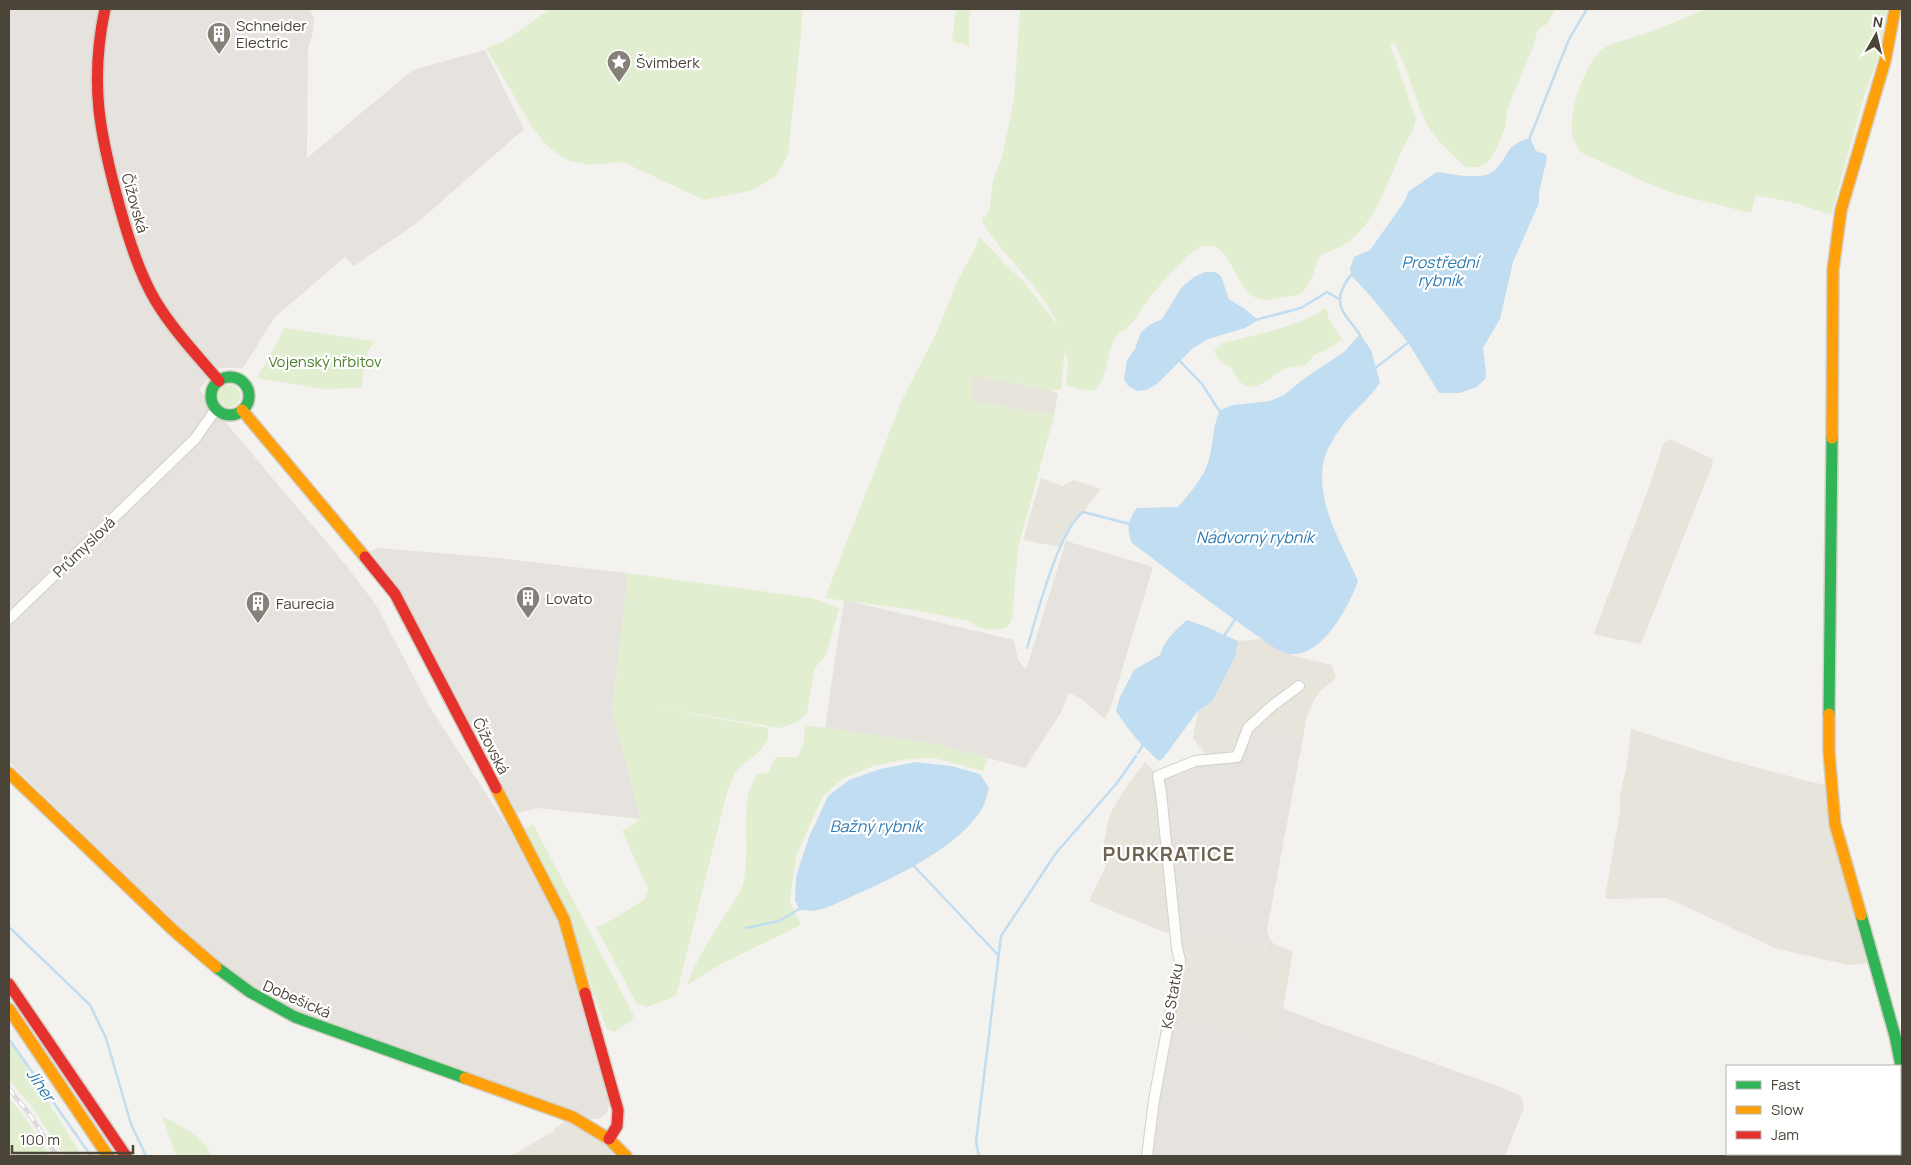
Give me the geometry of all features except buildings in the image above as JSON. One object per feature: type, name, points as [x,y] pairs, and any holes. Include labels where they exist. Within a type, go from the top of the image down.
[{"type":"main road","name":"Čížovská","points":[[105,9],[97,54],[96,86],[99,119],[107,159],[125,226],[142,274],[155,301],[172,325],[219,381]]},
{"type":"main road","points":[[1895,9],[1885,61],[1841,210],[1833,270],[1829,752],[1835,824],[1901,1065]]},
{"type":"main road","points":[[233,378],[244,385],[248,396],[247,404],[242,410],[231,415],[223,414],[216,409],[212,402],[211,394],[213,387],[219,381],[233,378]]},
{"type":"main road","name":"Čížovská","points":[[242,410],[313,493],[395,594],[564,919],[618,1110],[618,1126],[616,1132],[609,1139]]},
{"type":"main road","name":"Dobešická","points":[[9,773],[206,960],[250,994],[271,1007],[295,1017],[573,1118],[609,1139],[626,1156]]},
{"type":"main road","points":[[9,984],[126,1156]]},
{"type":"main road","points":[[9,1009],[108,1156]]},
{"type":"street","name":"Průmyslová","points":[[9,619],[195,440],[216,409]]},
{"type":"street","name":"Ke Statku","points":[[1146,1156],[1180,960],[1177,949],[1158,776],[1194,761],[1237,757],[1248,728],[1272,706],[1299,686]]},
{"type":"shaded area","points":[[9,9],[310,9],[314,20],[312,37],[308,48],[307,158],[413,70],[485,50],[524,129],[417,223],[354,266],[345,257],[274,318],[243,368],[219,368],[199,389],[345,564],[376,605],[429,706],[509,829],[557,921],[611,1101],[606,1114],[599,1119],[589,1119],[272,1002],[210,956],[9,762]]},
{"type":"shaded area","points":[[9,124],[38,152],[16,177],[9,169]]},
{"type":"shaded area","points":[[89,284],[101,320],[107,350],[106,391],[116,434],[127,460],[128,468],[121,484],[57,546],[9,496],[9,362],[85,288],[85,285]]},
{"type":"shaded area","points":[[979,376],[1052,391],[1058,394],[1054,416],[971,401],[971,378]]},
{"type":"shaded area","points":[[1670,439],[1713,459],[1712,466],[1641,644],[1596,635],[1594,633],[1652,479],[1663,444]]},
{"type":"shaded area","points":[[1041,478],[1063,486],[1074,480],[1101,489],[1083,512],[1076,517],[1060,547],[1023,540]]},
{"type":"shaded area","points":[[1066,541],[1153,567],[1111,706],[1105,719],[1080,698],[1069,693],[1060,714],[1025,768],[936,744],[825,728],[844,600],[1014,640],[1018,660],[1026,670]]},
{"type":"shaded area","points":[[378,548],[498,558],[626,573],[627,583],[612,711],[641,819],[538,808],[517,813],[402,592],[370,551]]},
{"type":"shaded area","points":[[109,587],[129,604],[81,657],[62,637]]},
{"type":"shaded area","points":[[1262,639],[1287,654],[1332,665],[1336,678],[1320,691],[1313,702],[1306,720],[1303,738],[1248,729],[1230,756],[1208,757],[1193,738],[1198,711],[1212,702],[1235,657],[1238,641]]},
{"type":"shaded area","points":[[48,714],[178,833],[169,843],[147,823],[142,828],[43,738],[48,733],[39,724]]},
{"type":"shaded area","points":[[1248,728],[1303,738],[1267,930],[1269,938],[1264,951],[1175,932],[1158,776],[1230,756]]},
{"type":"shaded area","points":[[1631,729],[1719,757],[1831,786],[1874,963],[1849,965],[1777,949],[1667,898],[1607,899],[1605,897],[1620,811],[1620,794],[1627,764]]},
{"type":"shaded area","points":[[1145,762],[1158,776],[1265,951],[1269,938],[1273,943],[1293,952],[1277,1042],[1170,1012],[1178,976],[1175,932],[1164,932],[1089,901],[1106,866],[1102,850],[1110,814],[1126,787]]},
{"type":"shaded area","points":[[230,883],[292,941],[283,951],[276,944],[270,950],[224,906],[230,900],[221,892]]},
{"type":"shaded area","points":[[1283,1008],[1521,1096],[1524,1107],[1505,1156],[1147,1156],[1170,1012],[1276,1042]]},
{"type":"shaded area","points":[[573,1117],[626,1156],[511,1156],[554,1131],[556,1127]]},
{"type":"green space","points":[[550,9],[802,9],[788,155],[776,176],[753,190],[704,200],[623,162],[588,165],[566,160],[546,145],[531,125],[486,48],[503,42]]},
{"type":"green space","points":[[956,9],[970,9],[969,46],[952,41]]},
{"type":"green space","points":[[1020,9],[1556,9],[1546,25],[1538,29],[1532,50],[1507,109],[1506,124],[1497,148],[1488,162],[1480,167],[1466,167],[1438,140],[1425,121],[1399,52],[1394,43],[1390,44],[1416,119],[1413,129],[1371,217],[1355,237],[1336,249],[1320,255],[1310,282],[1299,294],[1266,300],[1254,297],[1246,290],[1221,250],[1212,246],[1201,247],[1188,256],[1173,271],[1152,294],[1133,322],[1117,335],[1110,351],[1102,380],[1093,391],[1077,389],[1066,385],[1068,364],[1065,350],[1061,389],[1052,391],[979,376],[972,378],[971,401],[1054,416],[1018,548],[1012,620],[1007,627],[992,629],[978,627],[969,621],[915,610],[825,598],[902,400],[936,334],[958,280],[975,249],[979,236],[1025,283],[1059,327],[1043,298],[1001,248],[982,221],[982,216],[986,218],[990,206],[993,180],[1002,157],[1014,100]]},
{"type":"green space","points":[[1705,9],[1887,9],[1876,64],[1865,93],[1831,215],[1799,204],[1756,195],[1751,213],[1678,195],[1582,153],[1578,147],[1572,131],[1575,101],[1587,70],[1595,56],[1612,44],[1655,30]]},
{"type":"green space","points":[[1325,308],[1328,311],[1328,317],[1342,339],[1326,350],[1315,354],[1306,365],[1287,368],[1264,383],[1251,386],[1244,385],[1238,380],[1230,367],[1220,361],[1214,351],[1222,343],[1290,325],[1315,315]]},
{"type":"green space","name":"Vojenský hřbitov","points":[[285,328],[373,341],[368,350],[361,388],[324,389],[257,378]]},
{"type":"green space","points":[[229,385],[237,388],[240,396],[237,404],[229,407],[221,404],[218,396],[221,388]]},
{"type":"green space","points":[[626,573],[812,598],[839,608],[826,655],[814,669],[807,714],[797,722],[780,728],[650,706],[768,728],[768,735],[763,747],[737,771],[727,793],[676,996],[647,1007],[637,1004],[596,927],[612,920],[645,899],[648,889],[622,831],[641,819],[612,711],[627,583]]},
{"type":"green space","points":[[805,725],[936,744],[988,758],[983,771],[934,758],[908,759],[873,766],[842,779],[823,796],[796,856],[790,902],[801,925],[721,964],[687,985],[704,948],[742,887],[746,859],[746,814],[751,786],[757,774],[768,773],[776,757],[798,757],[804,741]]},
{"type":"green space","points":[[533,824],[634,1016],[631,1021],[615,1032],[607,1029],[598,1007],[568,913],[524,829]]},
{"type":"green space","points":[[9,1039],[82,1156],[64,1156],[33,1108],[9,1080]]},
{"type":"green space","points":[[9,1098],[23,1115],[50,1156],[9,1156]]},
{"type":"green space","points":[[162,1116],[197,1137],[208,1148],[212,1156],[176,1156]]},
{"type":"water","name":"Prostřední rybník","points":[[1530,138],[1536,151],[1545,154],[1547,158],[1539,192],[1539,203],[1513,262],[1500,319],[1483,348],[1485,379],[1477,387],[1460,393],[1439,393],[1409,344],[1351,275],[1350,268],[1354,257],[1370,250],[1404,202],[1409,191],[1437,172],[1466,176],[1488,174],[1499,166],[1515,144]]},
{"type":"water","points":[[1205,272],[1215,272],[1221,276],[1229,299],[1258,320],[1245,328],[1208,339],[1193,348],[1157,384],[1146,390],[1137,391],[1128,386],[1124,379],[1127,360],[1135,349],[1141,332],[1151,324],[1162,319],[1182,287],[1194,277]]},
{"type":"water","name":"Nádvorný rybník","points":[[1360,334],[1371,350],[1380,382],[1334,437],[1324,459],[1322,480],[1327,510],[1338,539],[1358,581],[1341,616],[1323,640],[1312,648],[1300,653],[1288,654],[1274,647],[1234,619],[1132,543],[1129,525],[1137,508],[1178,507],[1197,484],[1209,461],[1215,425],[1220,410],[1233,405],[1270,401],[1284,395],[1305,378],[1344,352]]},
{"type":"water","points":[[1187,620],[1238,641],[1235,657],[1212,702],[1198,711],[1159,761],[1136,738],[1116,711],[1120,697],[1134,670],[1160,655],[1168,640]]},
{"type":"water","name":"Bažný rybník","points":[[916,762],[951,766],[980,774],[989,788],[983,807],[971,824],[934,854],[889,879],[826,908],[813,911],[800,910],[795,900],[796,877],[809,837],[828,796],[849,780],[880,769]]},
{"type":"waterway","points":[[1529,140],[1569,39],[1587,9]]},
{"type":"waterway","points":[[1353,273],[1346,281],[1342,290],[1340,304],[1345,315],[1361,337]]},
{"type":"waterway","points":[[1255,320],[1301,308],[1327,292],[1339,299]]},
{"type":"waterway","points":[[1374,369],[1409,342]]},
{"type":"waterway","points":[[1177,358],[1202,384],[1220,412]]},
{"type":"waterway","points":[[1027,648],[1049,575],[1065,537],[1074,522],[1083,512],[1130,524]]},
{"type":"waterway","points":[[1224,636],[1236,618]]},
{"type":"waterway","points":[[1138,753],[1144,743]]},
{"type":"waterway","points":[[979,1156],[976,1142],[1001,936],[1056,853],[1117,783],[1136,756]]},
{"type":"waterway","points":[[913,865],[998,955]]},
{"type":"waterway","points":[[746,928],[779,921],[801,908]]},
{"type":"waterway","points":[[9,927],[90,1005],[106,1038],[131,1124],[146,1156]]},
{"type":"waterway","name":"Jiher","points":[[9,1039],[91,1156]]},
{"type":"railway","points":[[9,1089],[28,1112],[57,1156]]},
{"type":"traffic: fast","points":[[230,377],[243,383],[249,396],[243,409],[230,415],[217,409],[211,396],[217,383],[230,377]]},
{"type":"traffic: fast","points":[[1829,714],[1832,438]]},
{"type":"traffic: fast","points":[[1861,915],[1895,1036],[1901,1065]]},
{"type":"traffic: fast","points":[[216,967],[250,992],[295,1017],[465,1078]]},
{"type":"traffic: fast","points":[[1901,1066],[1902,1071]]},
{"type":"traffic: slow","points":[[1832,438],[1833,270],[1841,210],[1885,61],[1895,9]]},
{"type":"traffic: slow","points":[[242,410],[365,557]]},
{"type":"traffic: slow","points":[[1829,714],[1829,752],[1835,824],[1861,915]]},
{"type":"traffic: slow","points":[[9,773],[173,930],[216,967]]},
{"type":"traffic: slow","points":[[496,788],[564,919],[585,993]]},
{"type":"traffic: slow","points":[[9,1009],[108,1156]]},
{"type":"traffic: slow","points":[[465,1078],[573,1117],[609,1139],[626,1156]]},
{"type":"traffic: jam","points":[[105,9],[98,62],[99,110],[107,157],[127,232],[139,267],[155,300],[177,332],[219,381]]},
{"type":"traffic: jam","points":[[365,557],[395,594],[496,788]]},
{"type":"traffic: jam","points":[[9,984],[126,1156]]},
{"type":"traffic: jam","points":[[585,993],[618,1110],[617,1126],[609,1139]]},
{"type":"place","name":"Schneider Electric","points":[[219,55]]},
{"type":"place","name":"Švimberk","points":[[619,83]]},
{"type":"place","name":"Lovato","points":[[528,619]]},
{"type":"place","name":"Faurecia","points":[[258,624]]},
{"type":"district","name":"PURKRATICE","points":[[1169,853]]}]
